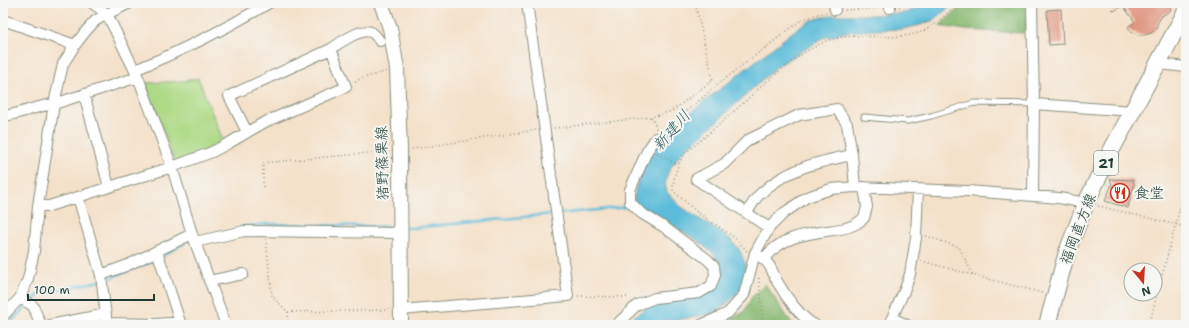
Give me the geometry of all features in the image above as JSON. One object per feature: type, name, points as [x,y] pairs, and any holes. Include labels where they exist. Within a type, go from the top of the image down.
[{"type":"main road","name":"猪野篠栗線","points":[[381,3],[390,28],[397,69],[400,150],[401,325]]},
{"type":"main road","name":"福岡直方線","points":[[1047,325],[1067,252],[1086,203],[1111,151],[1159,64],[1186,11]]},
{"type":"street","points":[[92,3],[107,14],[136,73],[172,166],[193,238],[226,325]]},
{"type":"street","points":[[3,316],[20,298],[28,279],[34,251],[38,206],[54,104],[63,64],[75,45],[95,21],[130,3]]},
{"type":"street","points":[[3,116],[54,104],[84,94],[136,73],[234,24],[269,3]]},
{"type":"street","points":[[400,310],[568,296],[527,3]]},
{"type":"street","points":[[1032,3],[1034,104],[1033,196]]},
{"type":"street","points":[[3,20],[75,45]]},
{"type":"street","points":[[247,132],[229,96],[331,49],[340,42],[363,31],[371,32],[380,40]]},
{"type":"street","points":[[38,206],[49,206],[78,198],[212,152],[229,144],[263,123],[346,87],[331,49]]},
{"type":"street","points":[[1159,64],[1186,67]]},
{"type":"street","points":[[84,94],[109,188]]},
{"type":"street","points":[[1034,104],[1133,111]]},
{"type":"street","points":[[764,259],[768,253],[779,244],[792,238],[813,233],[840,230],[854,225],[864,218],[867,207],[852,155],[847,124],[836,109],[799,115],[748,140],[724,164],[696,179],[769,228]]},
{"type":"street","points":[[616,325],[637,305],[655,298],[699,293],[711,286],[715,275],[714,266],[708,258],[664,227],[641,213],[630,202],[630,190],[649,148],[656,138]]},
{"type":"street","points":[[747,213],[758,196],[778,180],[795,170],[817,162],[852,155]]},
{"type":"street","points":[[701,325],[722,321],[744,295],[755,253],[769,228],[784,213],[807,197],[831,189],[860,187],[968,191],[1059,198],[1086,203]]},
{"type":"street","points":[[907,325],[890,322],[910,274],[916,233],[918,190]]},
{"type":"street","points":[[78,198],[101,275],[107,321]]},
{"type":"street","points":[[101,275],[128,265],[157,251],[193,238],[244,230],[400,233]]},
{"type":"street","points":[[50,325],[107,321],[156,324],[180,322],[157,251]]},
{"type":"street","points":[[755,253],[769,263],[783,292],[807,321],[815,325]]},
{"type":"street","points":[[209,281],[243,274]]},
{"type":"street","points":[[20,298],[33,306],[41,325]]},
{"type":"lane","points":[[864,117],[908,121],[932,116],[974,102],[1034,104]]},
{"type":"path","points":[[263,187],[262,163],[400,150],[545,129],[651,117],[672,111],[713,80],[695,3]]},
{"type":"path","points":[[656,138],[668,125],[722,81],[800,21],[835,7],[889,5],[898,7],[912,3]]},
{"type":"path","points":[[755,253],[747,251],[735,238],[697,212],[673,191],[673,180],[678,165],[685,153],[766,82],[789,63],[810,49],[826,41],[842,38],[893,36],[924,31],[959,3]]},
{"type":"path","points":[[346,87],[360,79],[397,69]]},
{"type":"path","points":[[651,117],[656,126],[656,138]]},
{"type":"path","points":[[649,148],[678,165]]},
{"type":"path","points":[[1149,325],[1186,185]]},
{"type":"path","points":[[1086,203],[1186,228]]},
{"type":"path","points":[[264,230],[272,296],[288,312],[288,325]]},
{"type":"path","points":[[916,233],[959,247],[974,275]]},
{"type":"path","points":[[912,259],[1055,296]]},
{"type":"path","points":[[759,282],[764,325]]},
{"type":"path","points":[[568,296],[627,297],[637,305]]},
{"type":"path","points":[[288,312],[400,310]]},
{"type":"green space","points":[[965,3],[1026,3],[1026,27],[1023,33],[966,30],[939,26]]},
{"type":"green space","points":[[198,78],[224,143],[175,163],[146,83],[183,81]]},
{"type":"green space","points":[[765,284],[793,325],[730,325],[730,320],[744,312],[752,297]]},
{"type":"water","name":"新建川","points":[[923,3],[954,3],[934,20],[920,25],[903,29],[846,32],[823,38],[776,67],[681,153],[667,175],[665,185],[667,192],[680,206],[730,239],[739,249],[745,263],[745,277],[738,293],[723,307],[711,314],[677,320],[665,320],[655,325],[625,325],[640,312],[657,303],[706,294],[718,287],[722,278],[720,265],[710,251],[685,233],[640,208],[634,201],[640,175],[663,134],[799,27],[812,20],[832,15],[905,13],[916,9]]},
{"type":"building","points":[[1118,3],[1175,3],[1170,7],[1171,10],[1162,16],[1156,29],[1151,33],[1138,35],[1134,32],[1132,33],[1128,27],[1135,22],[1123,6],[1114,11],[1112,9]]},
{"type":"building","points":[[1061,9],[1063,44],[1049,45],[1047,10]]},
{"type":"building","points":[[1186,44],[1186,57],[1183,56]]},
{"type":"building","name":"食堂","points":[[1110,179],[1133,180],[1134,185],[1128,208],[1105,201],[1112,184]]},
{"type":"waterway","points":[[558,214],[627,207],[630,205]]},
{"type":"waterway","points":[[405,228],[553,214]]},
{"type":"waterway","points":[[241,227],[268,224],[396,227]]},
{"type":"waterway","points":[[162,256],[185,243]]},
{"type":"waterway","points":[[105,280],[158,259]]},
{"type":"waterway","points":[[31,302],[41,293],[100,281]]},
{"type":"waterway","points":[[3,323],[10,322],[28,305]]},
{"type":"place","name":"食堂","points":[[1120,193]]}]
